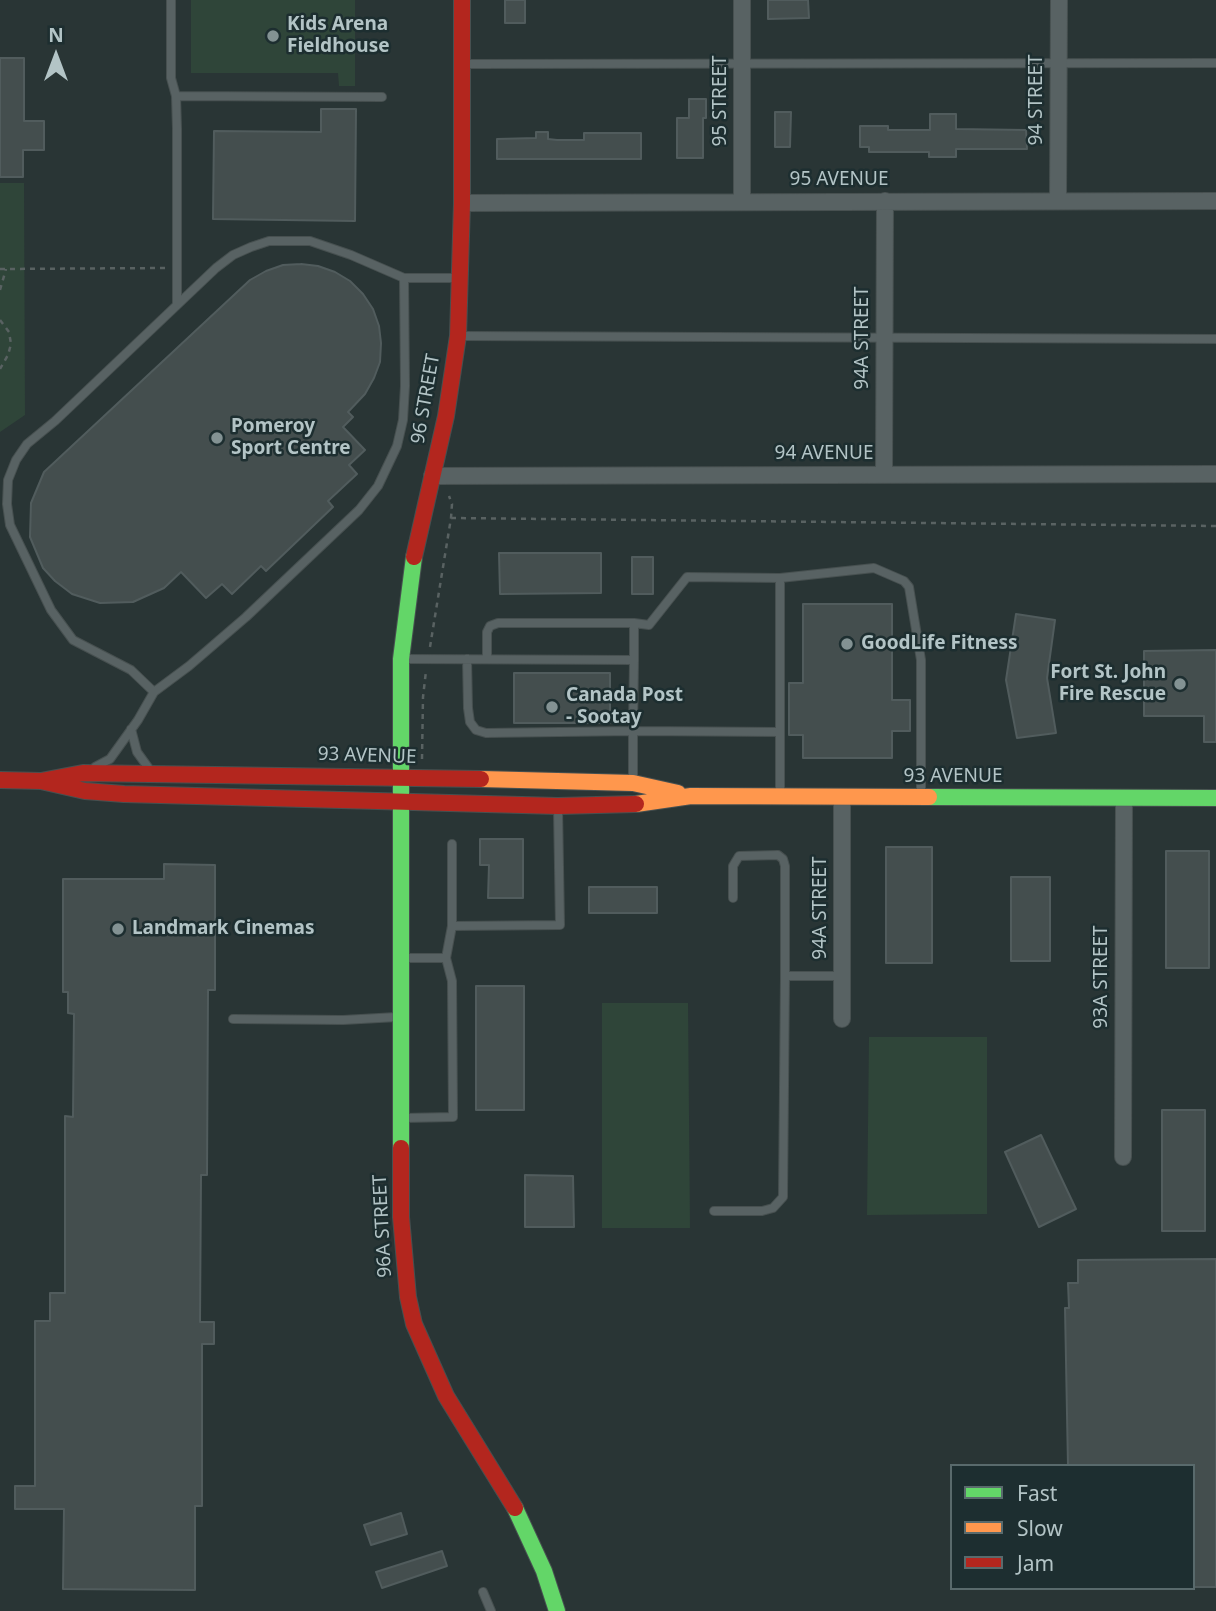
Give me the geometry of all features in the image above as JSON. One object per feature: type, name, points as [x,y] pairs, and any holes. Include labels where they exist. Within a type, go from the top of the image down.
[{"type":"main road","name":"96 STREET","points":[[401,803],[401,659],[413,562],[446,416],[458,337],[462,203],[462,0]]},
{"type":"main road","name":"93 AVENUE","points":[[0,780],[41,780],[83,773],[153,772],[633,782],[691,796]]},
{"type":"main road","name":"93 AVENUE","points":[[41,780],[85,791],[124,794],[558,806],[632,805],[691,796],[1216,798]]},
{"type":"main road","name":"96A STREET","points":[[401,803],[401,1217],[408,1297],[414,1324],[446,1396],[523,1522],[544,1571],[557,1611]]},
{"type":"street","name":"95 STREET","points":[[741,0],[742,201]]},
{"type":"street","name":"94 STREET","points":[[1058,200],[1059,0]]},
{"type":"street","name":"94A STREET","points":[[884,475],[885,201]]},
{"type":"street","name":"95 AVENUE","points":[[462,203],[1216,201]]},
{"type":"street","name":"94 AVENUE","points":[[432,476],[1216,474]]},
{"type":"street","name":"94A STREET","points":[[842,797],[842,1019]]},
{"type":"street","name":"93A STREET","points":[[1123,1157],[1124,798]]},
{"type":"lane","points":[[171,0],[171,78],[176,96],[177,305]]},
{"type":"lane","points":[[462,64],[1216,63]]},
{"type":"lane","points":[[176,96],[382,97]]},
{"type":"lane","points":[[154,692],[131,670],[73,640],[51,610],[10,525],[8,480],[16,460],[27,444],[233,255],[269,241],[293,239],[319,243],[404,278],[460,278]]},
{"type":"lane","points":[[83,773],[110,759],[154,692],[246,617],[359,510],[378,486],[397,446],[403,420],[404,278]]},
{"type":"lane","points":[[458,337],[1216,339]]},
{"type":"lane","points":[[487,659],[487,632],[490,626],[498,623],[649,625],[687,578],[780,578],[874,568],[904,581],[908,587],[920,660],[921,798]]},
{"type":"lane","points":[[780,578],[780,797]]},
{"type":"lane","points":[[633,782],[634,623]]},
{"type":"lane","points":[[401,659],[634,660]]},
{"type":"lane","points":[[467,659],[470,722],[476,730],[486,733],[780,732]]},
{"type":"lane","points":[[131,729],[142,762],[153,772]]},
{"type":"lane","points":[[452,926],[560,925],[558,806]]},
{"type":"lane","points":[[400,1118],[453,1117],[452,981],[446,958],[452,926],[452,844]]},
{"type":"lane","points":[[714,1211],[762,1211],[773,1208],[783,1198],[783,859],[778,855],[739,856],[733,866],[733,898]]},
{"type":"lane","points":[[400,958],[446,958]]},
{"type":"lane","points":[[785,976],[842,976]]},
{"type":"lane","points":[[233,1019],[344,1020],[400,1017]]},
{"type":"lane","points":[[483,1592],[491,1611]]},
{"type":"path","points":[[0,269],[177,268]]},
{"type":"path","points":[[0,290],[6,269]]},
{"type":"path","points":[[0,320],[9,332],[10,344],[8,355],[0,369]]},
{"type":"path","points":[[423,762],[424,697],[428,659],[451,519],[452,504],[447,493]]},
{"type":"path","points":[[451,519],[1216,526]]},
{"type":"green space","name":"Kids Arena Fieldhouse","points":[[191,0],[355,0],[355,86],[339,86],[338,73],[191,73]]},
{"type":"green space","points":[[0,183],[24,183],[25,415],[0,432]]},
{"type":"green space","points":[[602,1003],[688,1003],[690,1228],[602,1228]]},
{"type":"green space","points":[[869,1037],[987,1037],[987,1214],[867,1215]]},
{"type":"building","points":[[505,0],[525,0],[525,23],[505,23]]},
{"type":"building","points":[[768,0],[808,0],[809,18],[768,19]]},
{"type":"building","points":[[0,58],[24,58],[24,121],[44,121],[44,150],[23,150],[23,177],[0,177]]},
{"type":"building","points":[[689,99],[706,99],[703,158],[677,158],[677,118],[689,118]]},
{"type":"building","points":[[321,109],[356,109],[355,221],[213,219],[214,131],[321,132]]},
{"type":"building","points":[[775,112],[791,112],[790,147],[775,147]]},
{"type":"building","points":[[930,114],[956,114],[956,129],[1026,130],[1027,149],[956,149],[956,157],[929,157],[929,152],[869,152],[869,147],[860,147],[860,126],[888,126],[888,130],[930,130]]},
{"type":"building","points":[[536,132],[548,132],[548,139],[557,140],[584,140],[584,133],[641,133],[641,159],[497,159],[497,139],[536,138]]},
{"type":"building","name":"Pomeroy Sport Centre","points":[[283,265],[318,266],[350,281],[373,309],[379,326],[380,362],[365,394],[348,412],[353,417],[343,427],[365,450],[349,465],[357,474],[328,501],[333,507],[266,571],[261,566],[232,594],[222,584],[206,598],[181,572],[164,588],[133,602],[100,603],[72,594],[43,568],[30,537],[31,503],[44,472],[250,280]]},
{"type":"building","points":[[499,553],[601,553],[601,593],[500,594]]},
{"type":"building","points":[[632,557],[653,557],[653,594],[632,594]]},
{"type":"building","name":"GoodLife Fitness","points":[[803,604],[892,604],[892,700],[910,700],[910,731],[892,731],[892,758],[803,758],[803,735],[789,735],[789,683],[803,683]]},
{"type":"building","points":[[1016,614],[1055,620],[1047,678],[1056,733],[1017,738],[1006,680]]},
{"type":"building","name":"Fort St. John Fire Rescue","points":[[1216,650],[1216,742],[1204,742],[1204,716],[1144,716],[1144,651]]},
{"type":"building","points":[[514,673],[610,673],[610,723],[514,723]]},
{"type":"building","points":[[480,839],[523,839],[523,898],[488,898],[489,865],[480,865]]},
{"type":"building","points":[[886,847],[932,847],[932,963],[886,963]]},
{"type":"building","points":[[1166,851],[1209,851],[1209,968],[1166,968]]},
{"type":"building","points":[[164,864],[215,865],[215,990],[208,990],[207,1175],[201,1175],[200,1322],[214,1322],[214,1344],[202,1344],[202,1506],[195,1506],[195,1590],[63,1589],[64,1509],[15,1509],[15,1486],[35,1486],[35,1321],[50,1321],[50,1293],[65,1293],[65,1116],[73,1117],[74,1014],[68,1013],[68,992],[63,992],[63,879],[164,879]]},
{"type":"building","points":[[1011,877],[1050,877],[1050,961],[1011,961]]},
{"type":"building","points":[[589,887],[657,887],[657,913],[589,913]]},
{"type":"building","points":[[476,986],[524,986],[524,1110],[476,1110]]},
{"type":"building","points":[[1162,1110],[1205,1110],[1205,1231],[1162,1231]]},
{"type":"building","points":[[1041,1135],[1076,1209],[1039,1227],[1005,1152]]},
{"type":"building","points":[[525,1175],[573,1176],[574,1227],[525,1227]]},
{"type":"building","points":[[1216,1259],[1216,1587],[1195,1587],[1195,1464],[1068,1464],[1065,1308],[1069,1308],[1068,1283],[1078,1283],[1078,1260]]},
{"type":"building","points":[[401,1513],[407,1534],[371,1545],[364,1525]]},
{"type":"building","points":[[442,1551],[447,1566],[382,1588],[376,1572]]},
{"type":"traffic: fast","points":[[401,1148],[401,659],[414,557]]},
{"type":"traffic: fast","points":[[929,797],[1216,798]]},
{"type":"traffic: fast","points":[[515,1508],[544,1571],[557,1611]]},
{"type":"traffic: slow","points":[[481,779],[633,783],[678,793]]},
{"type":"traffic: slow","points":[[636,804],[691,796],[929,797]]},
{"type":"traffic: jam","points":[[414,557],[446,416],[458,336],[462,203],[462,0]]},
{"type":"traffic: jam","points":[[0,780],[41,781],[83,773],[481,779]]},
{"type":"traffic: jam","points":[[41,781],[85,791],[124,794],[558,806],[636,804]]},
{"type":"traffic: jam","points":[[401,1148],[401,1217],[408,1297],[414,1324],[446,1396],[515,1508]]},
{"type":"place","name":"Kids Arena Fieldhouse","points":[[273,36]]},
{"type":"place","name":"Pomeroy Sport Centre","points":[[217,438]]},
{"type":"place","name":"GoodLife Fitness","points":[[847,644]]},
{"type":"place","name":"Fort St. John Fire Rescue","points":[[1180,684]]},
{"type":"place","name":"Canada Post - Sootay","points":[[552,707]]},
{"type":"place","name":"Landmark Cinemas","points":[[118,929]]}]
